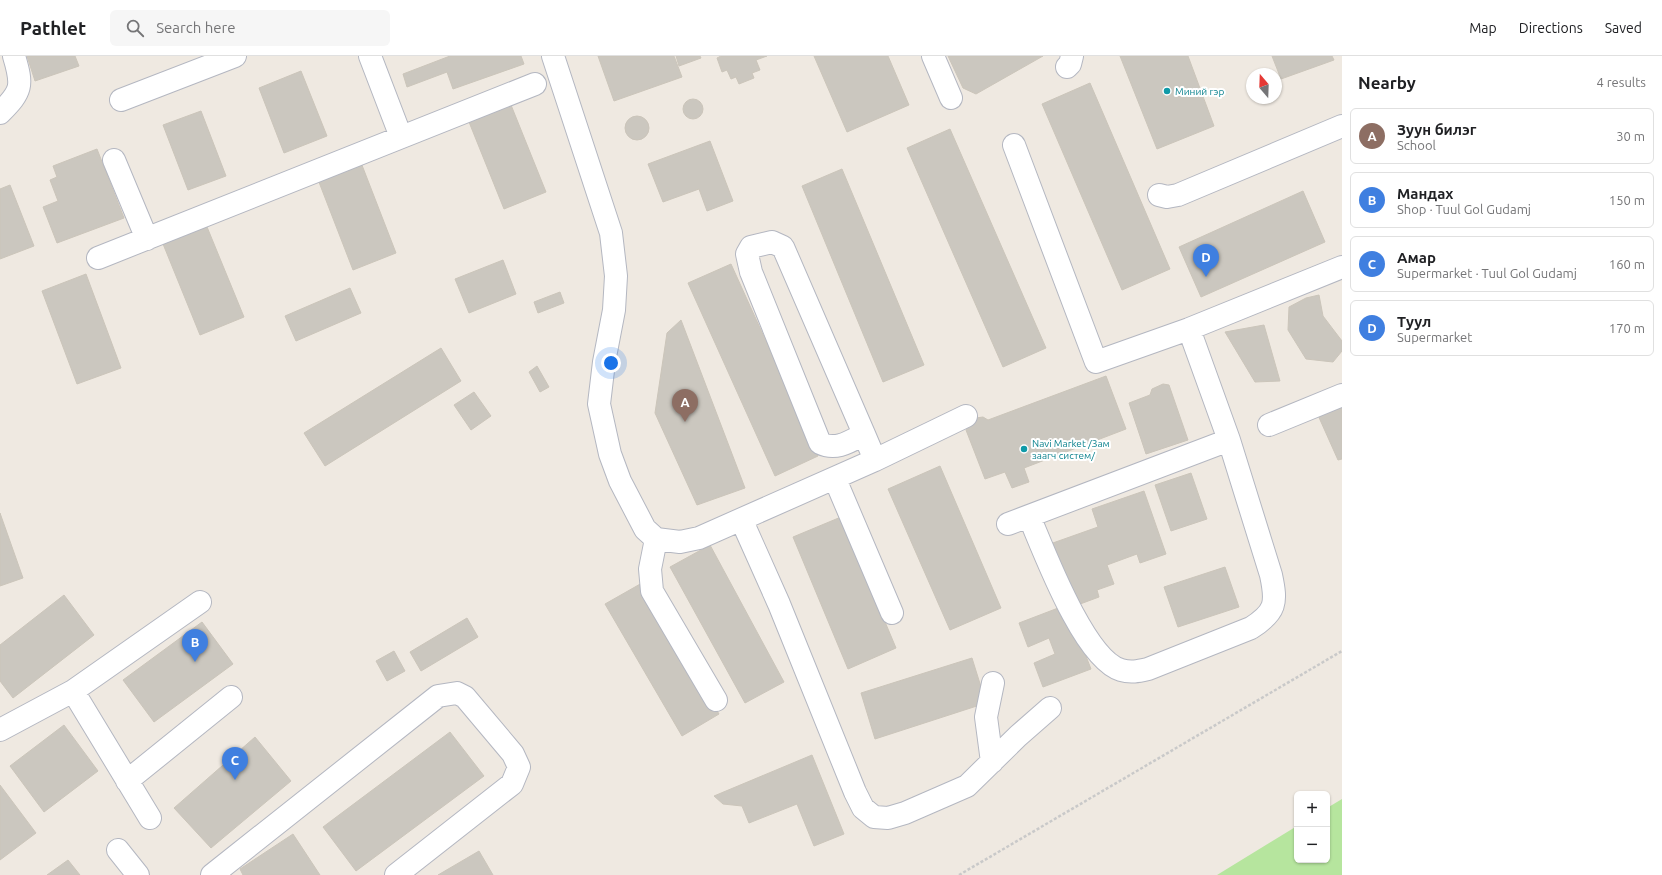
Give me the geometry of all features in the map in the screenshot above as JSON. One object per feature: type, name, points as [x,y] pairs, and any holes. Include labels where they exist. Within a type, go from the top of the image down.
[{"type":"street","points":[[0,113],[16,97],[19,87],[20,76],[14,56]]},
{"type":"street","points":[[121,100],[235,56]]},
{"type":"street","points":[[370,56],[402,137]]},
{"type":"street","points":[[553,56],[611,233],[616,276],[614,310],[598,404],[610,454],[620,481],[645,529],[656,539],[680,542],[699,538],[742,521],[875,460],[966,416]]},
{"type":"street","points":[[934,56],[951,98]]},
{"type":"street","points":[[98,258],[535,84]]},
{"type":"street","points":[[1159,194],[1167,197],[1178,195],[1342,126]]},
{"type":"street","points":[[1014,145],[1096,362],[1189,329],[1342,267]]},
{"type":"street","points":[[114,160],[147,238]]},
{"type":"street","points":[[864,434],[846,443],[831,448],[820,443],[751,272],[747,254],[751,247],[772,242],[783,247],[864,434],[875,460]]},
{"type":"street","points":[[1029,516],[1066,604],[1099,653],[1120,670],[1135,672],[1148,669],[1251,628],[1265,619],[1272,609],[1275,595],[1271,575],[1229,440],[1189,329]]},
{"type":"street","points":[[1269,425],[1342,395]]},
{"type":"street","points":[[1008,524],[1229,440]]},
{"type":"street","points":[[834,479],[892,613]]},
{"type":"street","points":[[742,521],[779,604],[855,792],[863,808],[874,817],[888,818],[905,813],[967,786],[1050,708]]},
{"type":"street","points":[[656,539],[650,569],[652,591],[716,700]]},
{"type":"street","points":[[0,730],[73,691],[200,602]]},
{"type":"street","points":[[992,762],[986,717],[993,683]]},
{"type":"street","points":[[73,691],[150,818]]},
{"type":"street","points":[[217,873],[438,696],[457,693],[465,697],[514,754],[519,767],[512,784],[396,875]]},
{"type":"street","points":[[127,782],[230,697]]},
{"type":"street","points":[[118,850],[138,875]]},
{"type":"path","points":[[959,875],[1342,651]]},
{"type":"green space","points":[[1342,799],[1342,875],[1217,875],[1294,828],[1294,863],[1330,863],[1330,806]]},
{"type":"building","points":[[27,56],[75,56],[79,66],[35,81]]},
{"type":"building","points":[[450,56],[521,56],[524,64],[453,89],[447,72],[407,87],[403,74]]},
{"type":"building","points":[[598,56],[674,56],[682,77],[614,101]]},
{"type":"building","points":[[676,56],[700,56],[701,58],[679,66]]},
{"type":"building","points":[[721,56],[767,56],[756,60],[760,70],[752,73],[754,78],[739,84],[736,77],[731,79],[727,70],[722,72],[717,58]]},
{"type":"building","points":[[814,56],[888,56],[909,105],[847,132]]},
{"type":"building","points":[[948,56],[1043,56],[976,94],[963,88]]},
{"type":"building","name":"Миний гэр","points":[[1120,56],[1188,56],[1214,126],[1157,149]]},
{"type":"building","points":[[1272,56],[1332,56],[1334,60],[1282,79],[1282,68],[1277,68]]},
{"type":"building","points":[[301,71],[327,136],[284,153],[259,88]]},
{"type":"building","points":[[1090,83],[1170,269],[1122,290],[1042,104]]},
{"type":"building","points":[[689,99],[697,99],[703,105],[703,113],[697,119],[689,119],[683,113],[683,105]]},
{"type":"building","points":[[509,100],[546,192],[504,209],[467,117]]},
{"type":"building","points":[[201,111],[226,176],[188,190],[163,125]]},
{"type":"building","points":[[637,116],[645,120],[649,128],[645,136],[637,140],[629,136],[625,128],[629,120]]},
{"type":"building","points":[[950,129],[1046,348],[1003,367],[907,148]]},
{"type":"building","points":[[710,141],[733,201],[707,211],[699,189],[663,202],[648,164]]},
{"type":"building","points":[[97,149],[124,218],[57,243],[43,207],[58,201],[50,180],[57,177],[53,166]]},
{"type":"building","points":[[360,160],[396,253],[353,270],[317,177]]},
{"type":"building","points":[[842,169],[924,365],[883,382],[802,186]]},
{"type":"building","points":[[10,185],[34,246],[0,259],[0,189]]},
{"type":"building","points":[[1303,191],[1325,242],[1201,297],[1179,247]]},
{"type":"building","points":[[205,222],[244,317],[200,335],[161,239]]},
{"type":"building","points":[[503,260],[516,294],[469,313],[455,279]]},
{"type":"building","points":[[731,264],[818,456],[775,476],[688,283]]},
{"type":"building","points":[[86,274],[121,368],[77,384],[42,291]]},
{"type":"building","points":[[350,288],[361,313],[296,341],[285,316]]},
{"type":"building","points":[[560,292],[564,303],[538,313],[534,302]]},
{"type":"building","points":[[1319,295],[1323,316],[1342,341],[1342,351],[1333,362],[1306,359],[1288,330],[1289,307],[1306,298]]},
{"type":"building","points":[[681,320],[745,488],[697,505],[655,413],[667,333]]},
{"type":"building","points":[[1264,325],[1280,381],[1255,382],[1225,332]]},
{"type":"building","points":[[441,348],[461,381],[325,466],[304,433]]},
{"type":"building","points":[[537,366],[549,387],[540,392],[529,372]]},
{"type":"building","name":"Navi Market /Зам заагч систем/","points":[[1106,376],[1126,429],[1024,468],[1029,482],[1012,488],[1005,472],[985,479],[966,430],[970,422],[976,418],[983,417],[988,420]]},
{"type":"building","points":[[1163,384],[1169,385],[1188,440],[1146,454],[1129,403],[1150,395],[1152,389]]},
{"type":"building","points":[[474,392],[491,416],[471,430],[454,405]]},
{"type":"building","points":[[1342,402],[1342,459],[1338,460],[1317,413]]},
{"type":"building","points":[[940,466],[1001,608],[950,630],[888,489]]},
{"type":"building","points":[[1191,473],[1207,519],[1171,531],[1155,485]]},
{"type":"building","points":[[1144,491],[1166,554],[1140,563],[1137,554],[1107,565],[1114,584],[1097,590],[1099,597],[1072,607],[1050,544],[1098,527],[1092,509]]},
{"type":"building","points":[[0,513],[23,578],[0,586]]},
{"type":"building","points":[[841,517],[896,648],[848,669],[793,537]]},
{"type":"building","points":[[710,545],[784,682],[745,703],[670,567]]},
{"type":"building","points":[[1225,567],[1239,607],[1178,627],[1164,587]]},
{"type":"building","points":[[642,583],[719,714],[682,736],[605,604]]},
{"type":"building","points":[[64,595],[94,635],[13,698],[0,681],[0,645]]},
{"type":"building","points":[[1066,605],[1091,669],[1043,687],[1034,663],[1055,654],[1049,638],[1028,647],[1019,623]]},
{"type":"building","points":[[467,618],[478,637],[421,671],[410,652]]},
{"type":"building","points":[[202,622],[233,664],[154,722],[123,680]]},
{"type":"building","points":[[394,651],[405,671],[387,681],[376,661]]},
{"type":"building","points":[[972,658],[986,703],[875,739],[861,693]]},
{"type":"building","points":[[64,725],[98,771],[44,812],[10,766]]},
{"type":"building","points":[[450,732],[484,776],[356,871],[323,827]]},
{"type":"building","points":[[255,737],[291,781],[211,848],[174,808]]},
{"type":"building","points":[[812,755],[844,834],[814,846],[797,804],[749,823],[742,806],[723,804],[714,796]]},
{"type":"building","points":[[0,785],[36,833],[0,860]]},
{"type":"building","points":[[293,834],[320,875],[243,875],[240,869]]},
{"type":"building","points":[[479,851],[493,875],[438,875]]},
{"type":"building","points":[[68,860],[80,875],[47,875]]},
{"type":"place","name":"Миний гэр","points":[[1167,91]]},
{"type":"place","name":"Туул","points":[[1206,277]]},
{"type":"place","name":"Зуун билэг","points":[[685,422]]},
{"type":"place","name":"Navi Market /Зам заагч систем/","points":[[1024,449]]},
{"type":"place","name":"Мандах","points":[[195,662]]},
{"type":"place","name":"Амар","points":[[235,780]]}]
